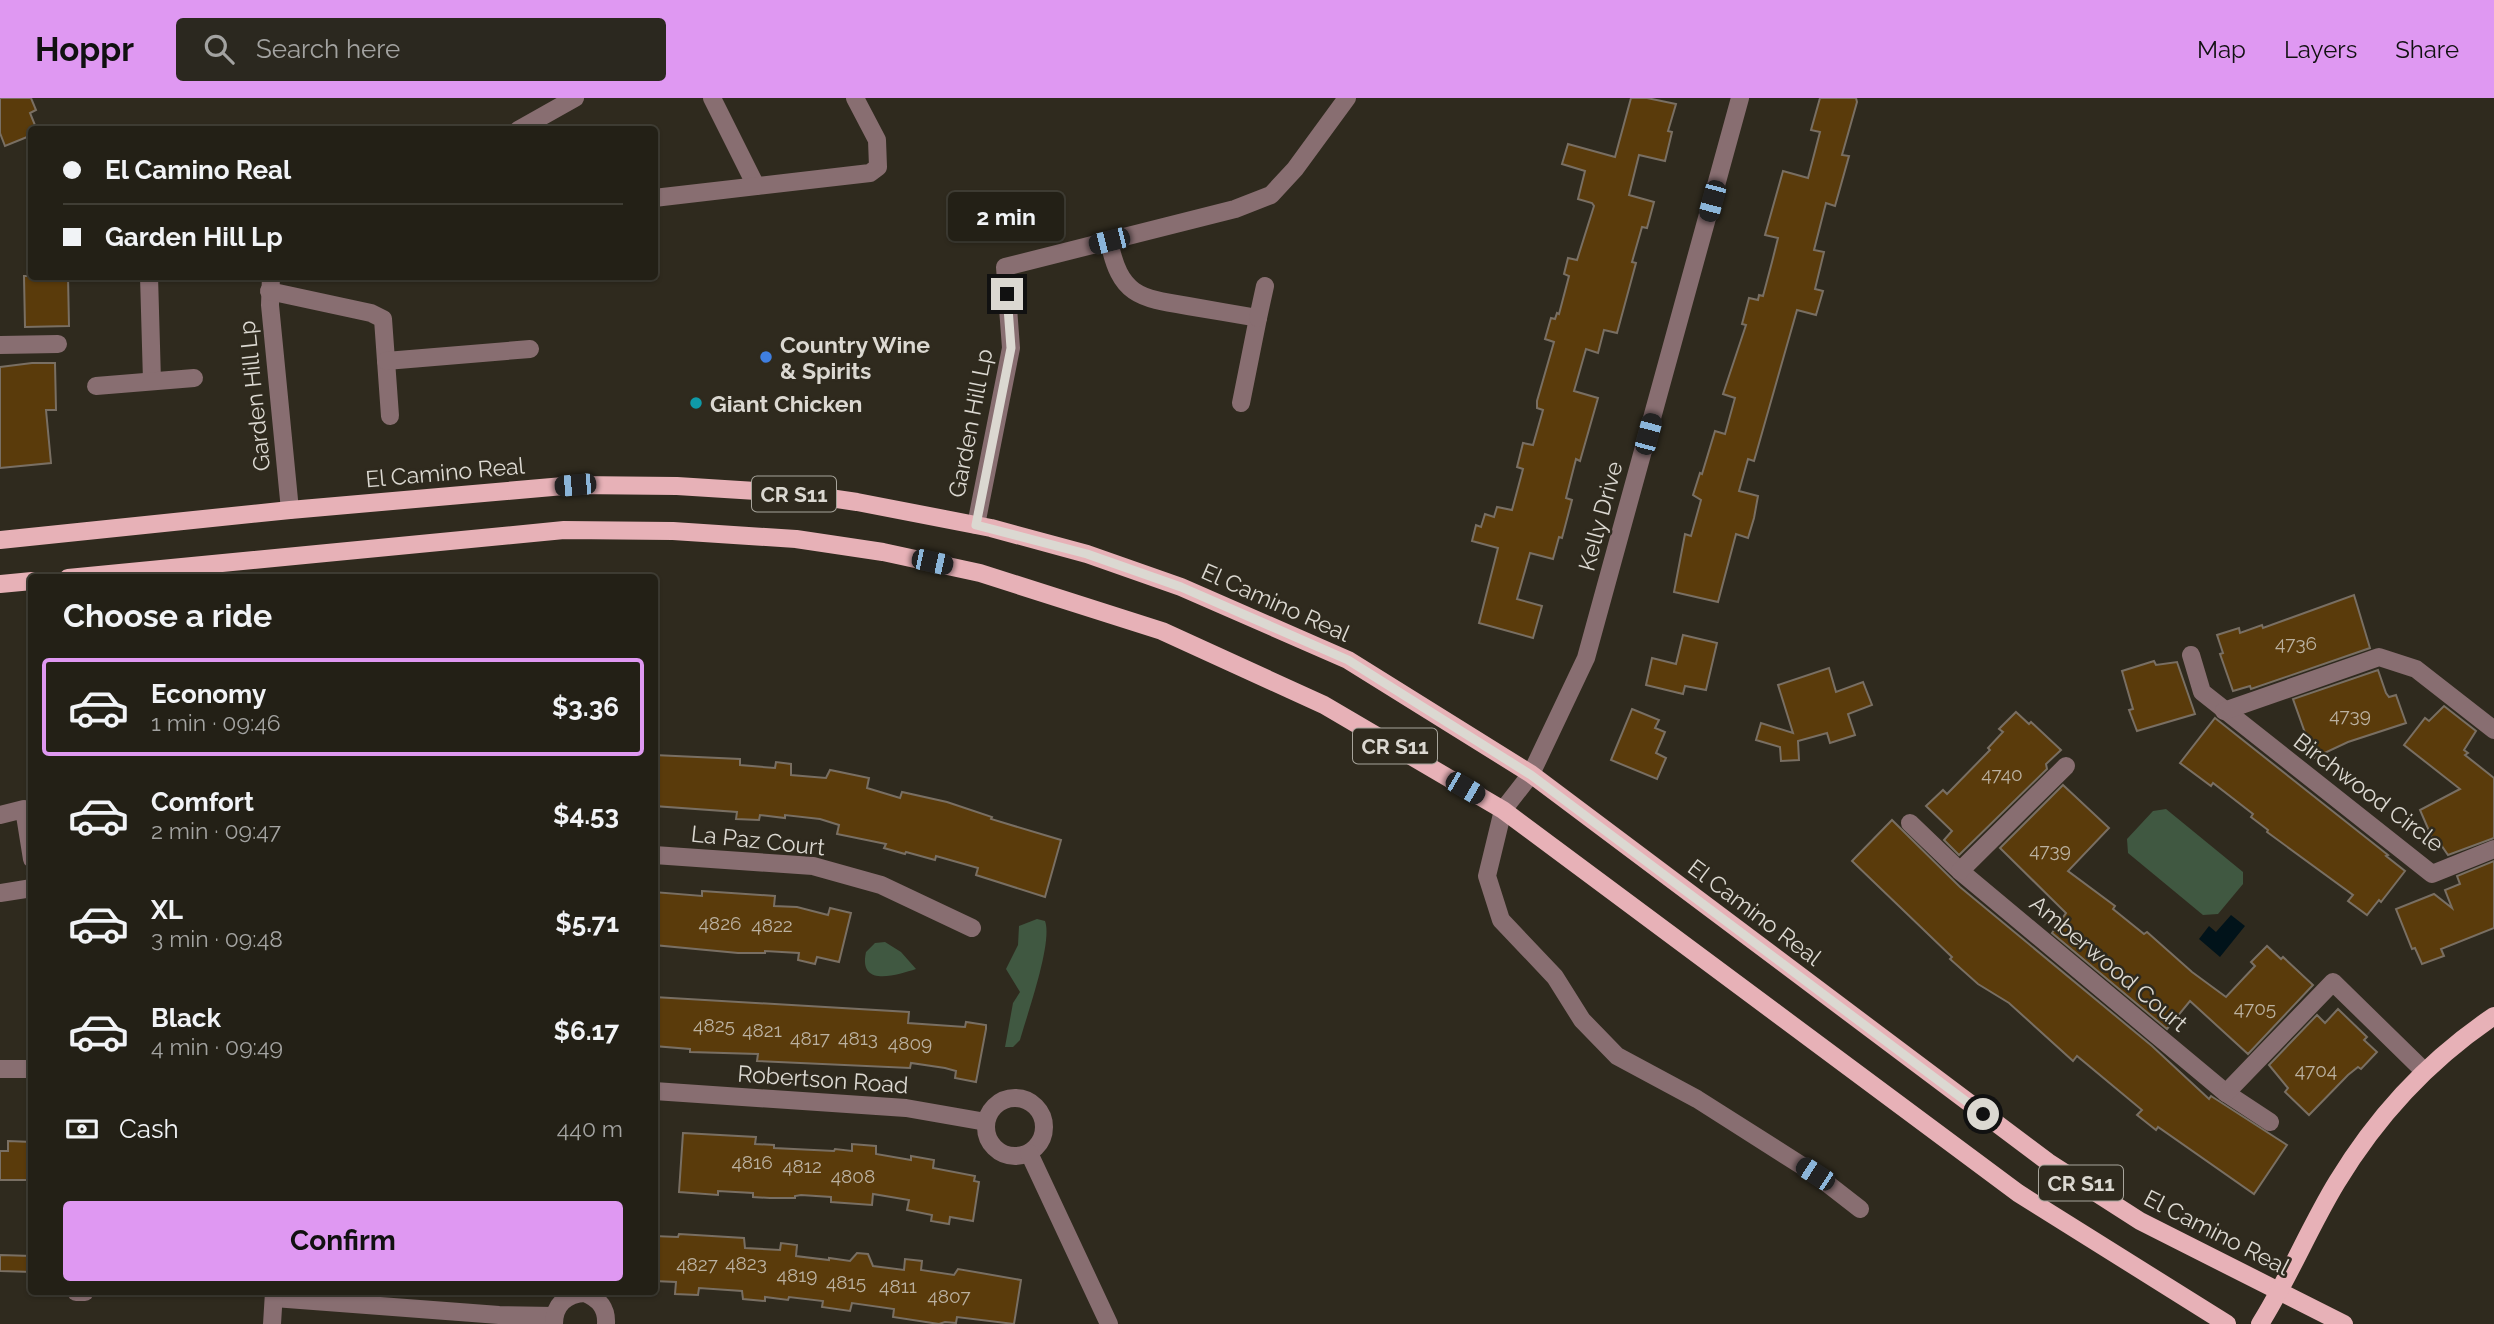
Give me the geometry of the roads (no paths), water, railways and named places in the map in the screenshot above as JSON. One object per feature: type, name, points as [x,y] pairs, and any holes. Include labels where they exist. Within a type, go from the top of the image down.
[{"type":"main road","name":"El Camino Real","points":[[0,540],[290,510],[575,485],[677,486],[802,495],[976,525],[1087,554],[1181,587],[1348,660],[1531,775],[2048,1162],[2140,1222],[2344,1324]]},
{"type":"main road","name":"CR S11","points":[[109,574],[564,530],[673,531],[783,538],[883,552],[980,573],[1162,631],[1324,705],[1503,810],[2018,1193],[2227,1324]]},
{"type":"main road","points":[[0,584],[28,581]]},
{"type":"main road","points":[[2260,1324],[2281,1292],[2337,1182],[2390,1108],[2456,1041],[2494,1016]]},
{"type":"street","points":[[526,126],[575,98]]},
{"type":"street","points":[[712,98],[756,186]]},
{"type":"street","points":[[658,198],[870,173],[878,167],[877,140],[855,98]]},
{"type":"street","name":"Garden Hill Lp","points":[[976,525],[1011,348],[1005,267],[1235,209],[1271,195],[1295,169],[1347,98]]},
{"type":"street","name":"Kelly Drive","points":[[1503,810],[1531,775],[1586,657],[1740,98]]},
{"type":"street","points":[[1109,241],[1114,265],[1123,280],[1146,299],[1258,318]]},
{"type":"street","points":[[149,280],[152,381]]},
{"type":"street","points":[[270,284],[371,313],[383,319],[390,416]]},
{"type":"street","name":"Garden Hill Lp","points":[[270,284],[290,510]]},
{"type":"street","points":[[1241,403],[1265,286]]},
{"type":"street","points":[[0,345],[58,344]]},
{"type":"street","points":[[386,361],[530,349]]},
{"type":"street","points":[[96,386],[194,378]]},
{"type":"street","name":"Birchwood Circle","points":[[2191,655],[2202,692],[2432,874],[2494,849]]},
{"type":"street","points":[[2224,711],[2379,657],[2416,669],[2494,730]]},
{"type":"street","points":[[1960,871],[2066,765]]},
{"type":"street","points":[[0,815],[27,808]]},
{"type":"street","points":[[1503,810],[1487,876],[1501,920],[1555,977],[1582,1020],[1617,1056],[1697,1099],[1815,1174],[1860,1209]]},
{"type":"street","name":"Amberwood Court","points":[[1910,824],[1960,871],[2225,1093],[2270,1122]]},
{"type":"street","name":"La Paz Court","points":[[658,855],[813,866],[881,885],[971,928]]},
{"type":"street","points":[[0,893],[28,889]]},
{"type":"street","points":[[2225,1093],[2333,982],[2424,1071]]},
{"type":"street","points":[[0,1069],[28,1069]]},
{"type":"street","name":"Robertson Road","points":[[658,1091],[905,1108],[986,1122]]},
{"type":"street","points":[[1017,1098],[1034,1105],[1040,1112],[1044,1130],[1042,1140],[1029,1153],[1019,1156],[1000,1152],[988,1138],[986,1122],[992,1110],[1008,1099],[1017,1098]]},
{"type":"street","points":[[1029,1153],[1108,1324]]},
{"type":"street","points":[[272,1324],[274,1295],[554,1320],[562,1301],[577,1295]]},
{"type":"street","points":[[589,1295],[601,1303],[611,1324]]},
{"type":"place","name":"Country Wine & Spirits","points":[[766,357]]},
{"type":"place","name":"Giant Chicken","points":[[696,403]]}]
